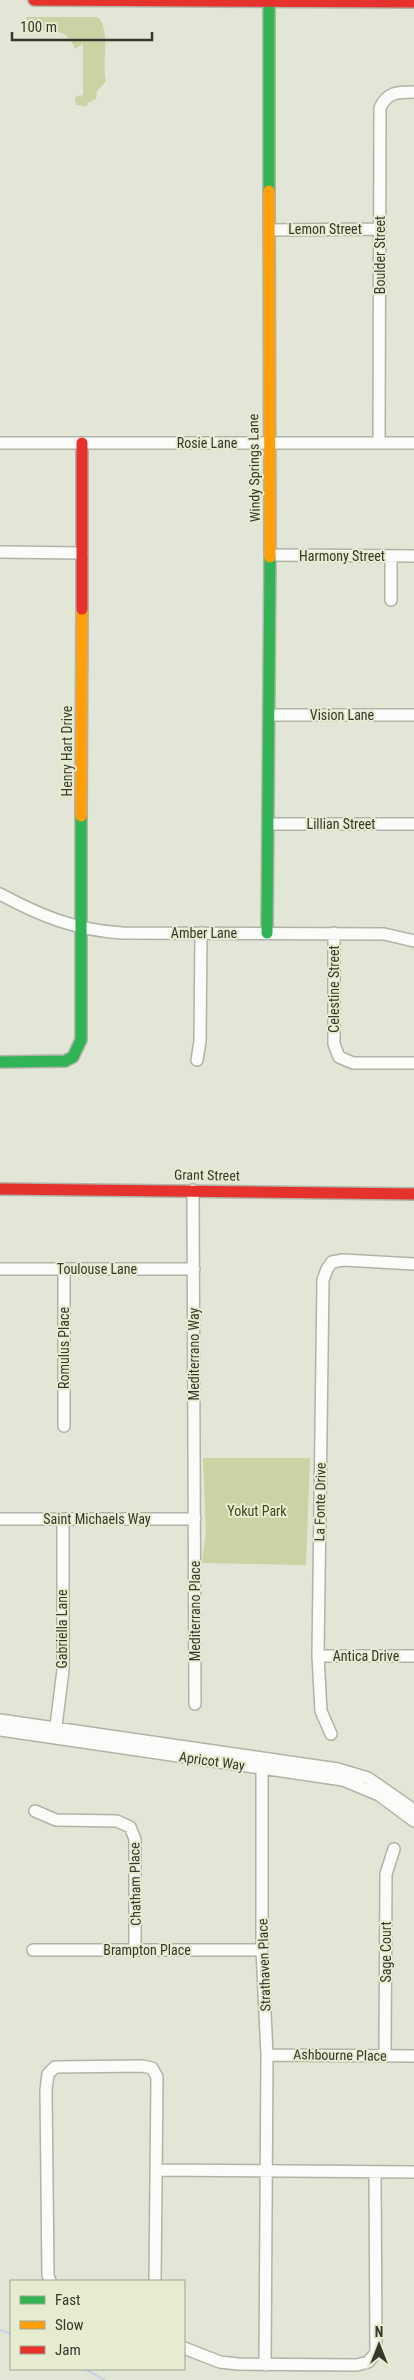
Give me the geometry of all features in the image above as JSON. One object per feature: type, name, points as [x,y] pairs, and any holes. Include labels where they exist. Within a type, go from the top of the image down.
[{"type":"street","points":[[34,0],[414,2]]},
{"type":"street","name":"Windy Springs Lane","points":[[267,933],[270,714],[268,443],[270,230],[269,2]]},
{"type":"street","name":"Boulder Street","points":[[379,443],[380,108],[384,98],[393,93],[414,92]]},
{"type":"street","name":"Lemon Street","points":[[270,230],[380,229]]},
{"type":"street","name":"Rosie Lane","points":[[0,442],[414,443]]},
{"type":"street","name":"Henry Hart Drive","points":[[0,1062],[58,1063],[73,1057],[81,1040],[82,443]]},
{"type":"street","points":[[0,552],[82,553]]},
{"type":"street","name":"Harmony Street","points":[[270,555],[414,556]]},
{"type":"street","points":[[391,556],[391,600]]},
{"type":"street","name":"Vision Lane","points":[[270,714],[414,715]]},
{"type":"street","name":"Lillian Street","points":[[269,824],[414,824]]},
{"type":"street","name":"Amber Lane","points":[[0,894],[42,916],[82,928],[116,932],[384,934],[414,941]]},
{"type":"street","points":[[197,1060],[200,1041],[201,933]]},
{"type":"street","name":"Celestine Street","points":[[334,933],[334,1044],[339,1056],[353,1063],[414,1063]]},
{"type":"street","name":"Grant Street","points":[[0,1189],[414,1194]]},
{"type":"street","name":"Mediterrano Way","points":[[193,1190],[195,1519]]},
{"type":"street","name":"La Fonte Drive","points":[[331,1734],[321,1710],[318,1656],[323,1280],[332,1262],[343,1260],[414,1264]]},
{"type":"street","name":"Toulouse Lane","points":[[0,1269],[194,1269]]},
{"type":"street","name":"Romulus Place","points":[[64,1269],[64,1426]]},
{"type":"street","name":"Saint Michaels Way","points":[[0,1519],[195,1519]]},
{"type":"street","name":"Gabriella Lane","points":[[55,1733],[63,1670],[63,1519]]},
{"type":"street","name":"Mediterrano Place","points":[[195,1519],[196,1704]]},
{"type":"street","name":"Antica Drive","points":[[318,1656],[414,1656]]},
{"type":"street","name":"Apricot Way","points":[[0,1720],[55,1733],[262,1764],[353,1773],[368,1778],[414,1810]]},
{"type":"street","name":"Apricot Way","points":[[0,1730],[55,1733]]},
{"type":"street","name":"Apricot Way","points":[[262,1764],[351,1783],[379,1795],[414,1821]]},
{"type":"street","name":"Strathaven Place","points":[[262,1764],[262,1950],[267,2054],[265,2365]]},
{"type":"street","name":"Chatham Place","points":[[35,1811],[56,1820],[117,1821],[130,1827],[135,1838],[135,1950]]},
{"type":"street","name":"Sage Court","points":[[385,2056],[386,1874],[394,1849]]},
{"type":"street","name":"Brampton Place","points":[[33,1950],[262,1950]]},
{"type":"street","name":"Ashbourne Place","points":[[267,2054],[414,2056]]},
{"type":"street","points":[[50,2280],[48,2275],[46,2119],[48,2074],[55,2067],[142,2066],[152,2068],[157,2077],[155,2280]]},
{"type":"street","points":[[156,2170],[414,2172]]},
{"type":"street","points":[[185,2348],[220,2362],[265,2365],[357,2365],[368,2362],[376,2353],[375,2172]]},
{"type":"green space","points":[[26,17],[99,18],[103,25],[105,40],[104,65],[106,81],[97,91],[96,99],[87,103],[87,106],[76,105],[75,97],[83,95],[83,44],[75,49],[66,36],[55,31],[26,32]]},
{"type":"green space","name":"Yokut Park","points":[[203,1458],[310,1458],[306,1565],[202,1563],[206,1531]]},
{"type":"waterway","points":[[0,2330],[10,2334]]},
{"type":"waterway","points":[[87,2370],[105,2380]]},
{"type":"traffic: fast","points":[[269,2],[269,191]]},
{"type":"traffic: fast","points":[[267,933],[270,557]]},
{"type":"traffic: fast","points":[[0,1062],[65,1061],[73,1057],[81,1040],[81,816]]},
{"type":"traffic: slow","points":[[269,191],[270,557]]},
{"type":"traffic: slow","points":[[81,816],[82,609]]},
{"type":"traffic: jam","points":[[34,0],[414,2]]},
{"type":"traffic: jam","points":[[82,443],[82,609]]},
{"type":"traffic: jam","points":[[0,1189],[414,1194]]}]
